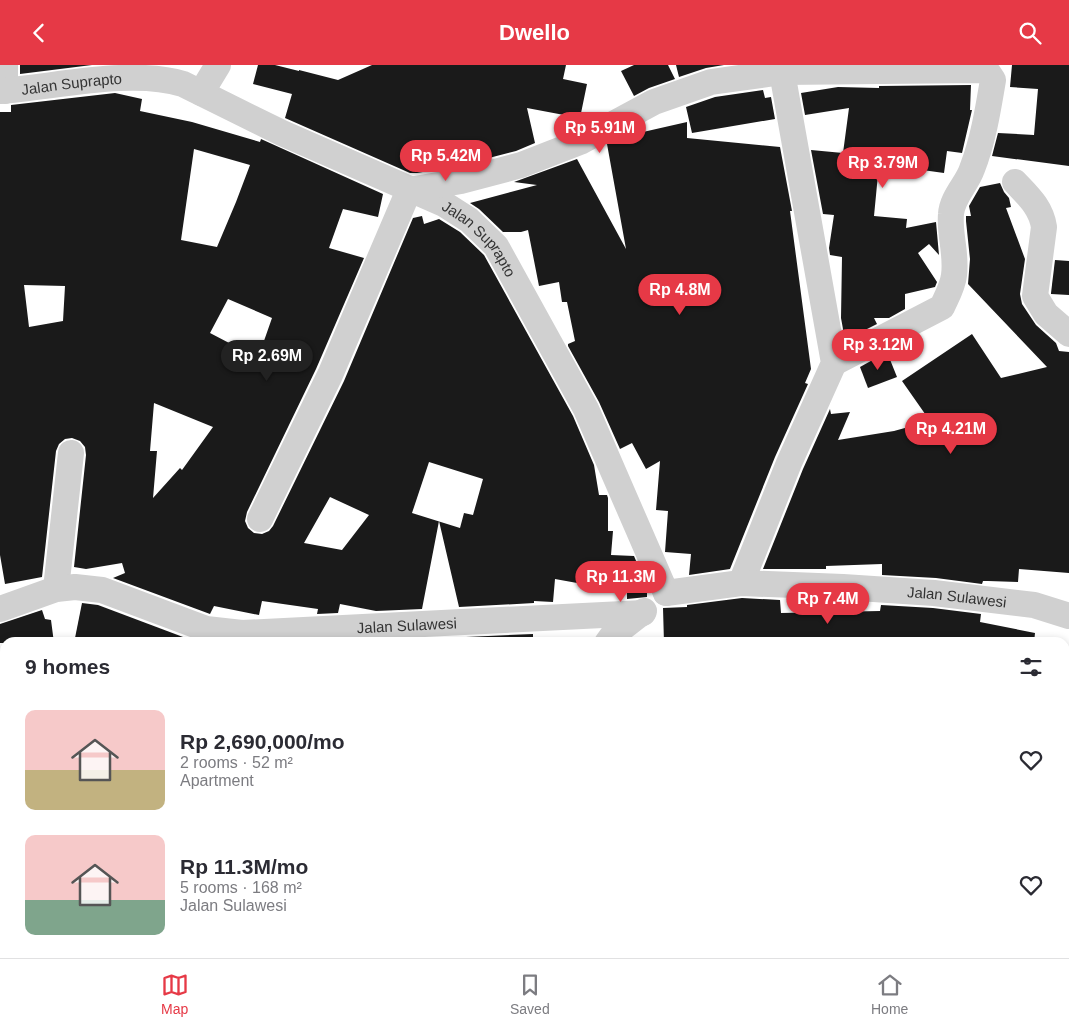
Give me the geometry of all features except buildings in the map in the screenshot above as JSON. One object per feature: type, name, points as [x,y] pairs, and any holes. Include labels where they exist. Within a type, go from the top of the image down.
[{"type":"street","points":[[3,91],[5,65]]},
{"type":"street","points":[[201,93],[218,65]]},
{"type":"street","points":[[260,519],[330,375],[409,190],[461,181],[521,165],[580,142],[654,102],[711,82],[782,72],[982,70],[989,74],[993,80],[985,126],[972,170],[961,192],[954,201],[951,214],[954,275],[950,291],[942,307],[834,363]]},
{"type":"street","points":[[741,583],[789,463],[834,363],[782,72]]},
{"type":"street","name":"Jalan Suprapto","points":[[3,91],[149,77],[167,79],[183,84],[282,133],[444,204],[469,220],[496,246],[586,409],[666,593]]},
{"type":"street","points":[[1015,182],[1036,203],[1043,216],[1044,227],[1035,296],[1046,313],[1069,333]]},
{"type":"street","points":[[56,589],[71,453]]},
{"type":"street","name":"Jalan Sulawesi","points":[[666,593],[741,583],[843,587],[934,593],[1034,605],[1069,616]]},
{"type":"street","name":"Jalan Sulawesi","points":[[0,609],[56,589],[75,587],[102,590],[206,629],[222,632],[382,634],[642,613]]},
{"type":"street","points":[[611,637],[666,593]]}]
